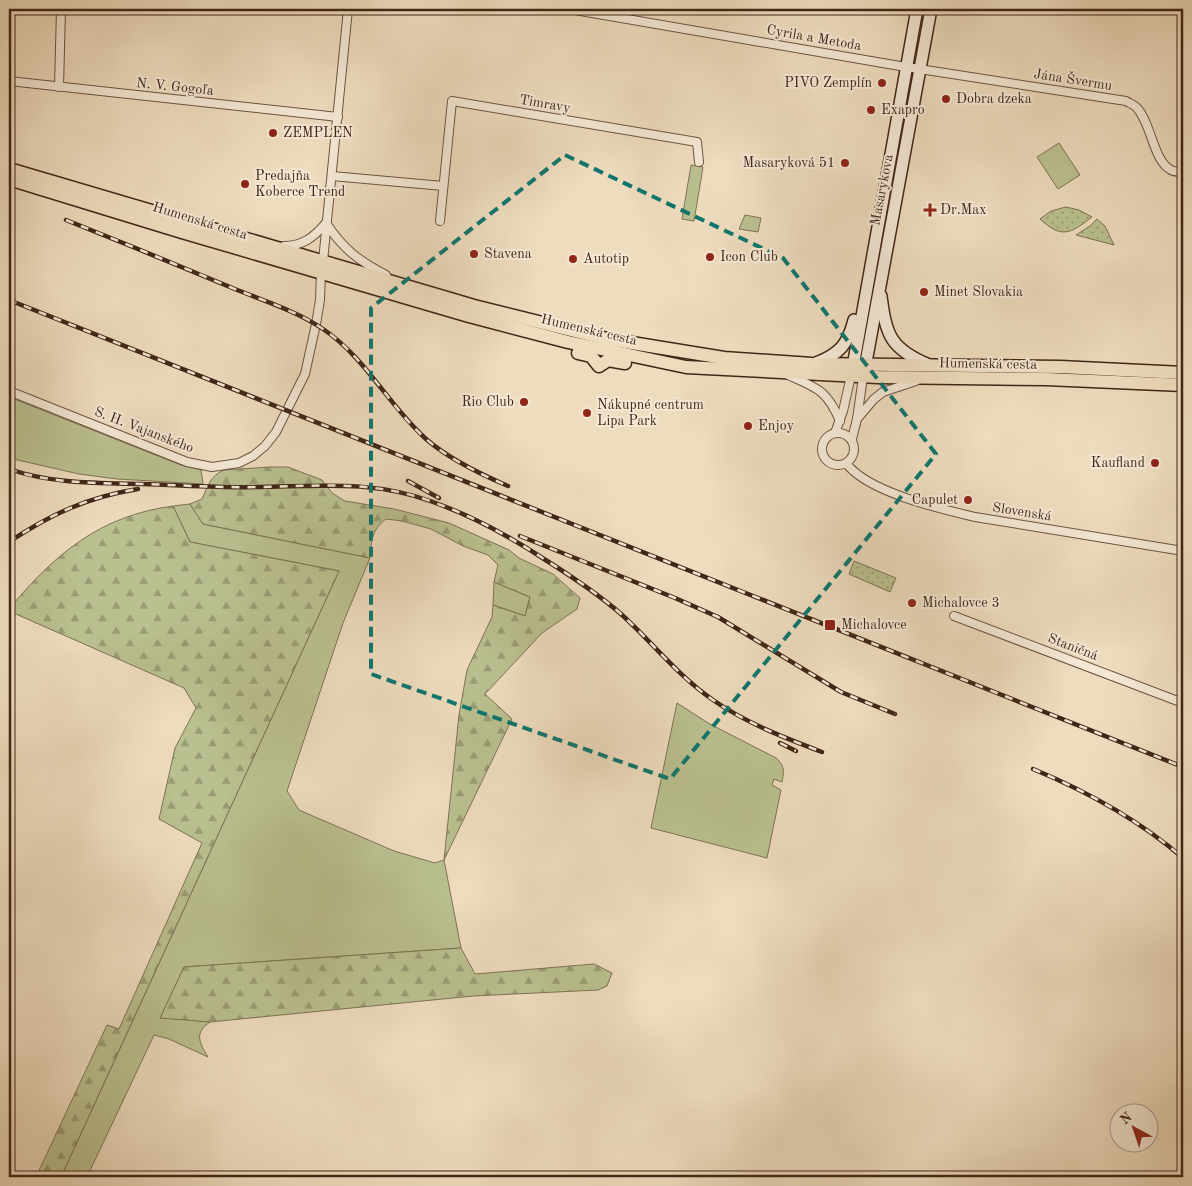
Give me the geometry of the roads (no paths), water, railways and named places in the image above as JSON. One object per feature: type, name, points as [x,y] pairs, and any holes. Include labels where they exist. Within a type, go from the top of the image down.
[{"type":"main road","name":"Masarykova","points":[[858,371],[865,293],[917,9]]},
{"type":"main road","name":"Masarykova","points":[[858,371],[879,285],[931,9]]},
{"type":"main road","name":"Humenská cesta","points":[[9,169],[263,243],[322,267],[410,287],[474,306],[607,339],[724,358],[812,364],[925,378],[1183,385]]},
{"type":"main road","name":"Humenská cesta","points":[[9,179],[322,267],[469,316],[568,342],[575,352],[591,356],[599,366],[608,360],[629,364],[640,358],[686,367],[784,374],[931,366],[1060,368],[1183,373]]},
{"type":"main road","points":[[879,285],[885,324],[892,340],[910,356],[931,366]]},
{"type":"main road","points":[[812,364],[835,355],[846,342],[865,293]]},
{"type":"street","points":[[59,87],[61,9]]},
{"type":"street","name":"S. H. Vajanského","points":[[9,391],[187,462],[212,467],[239,463],[253,456],[265,446],[276,432],[305,374],[316,324],[320,300],[348,9]]},
{"type":"street","name":"Cyrila a Metoda","points":[[569,9],[920,68]]},
{"type":"street","name":"Jána Švermu","points":[[920,68],[1126,101],[1136,107],[1162,161],[1168,168],[1176,172],[1183,172]]},
{"type":"street","name":"N. V. Gogoľa","points":[[9,81],[338,117]]},
{"type":"street","name":"Timravy","points":[[440,221],[452,101],[698,142],[699,162]]},
{"type":"street","points":[[332,176],[443,186]]},
{"type":"street","points":[[263,243],[294,246],[307,242],[326,223],[354,257],[410,287]]},
{"type":"street","points":[[852,440],[857,419],[858,371]]},
{"type":"street","points":[[835,433],[858,371]]},
{"type":"street","points":[[784,374],[811,385],[823,393],[832,403],[840,421]]},
{"type":"street","points":[[857,419],[874,399],[883,392],[925,378]]},
{"type":"street","points":[[835,433],[846,434],[852,440],[855,448],[854,453],[846,463],[834,465],[826,460],[822,447],[828,436],[835,433]]},
{"type":"street","name":"Slovenská","points":[[846,463],[862,478],[876,485],[945,510],[975,517],[1183,551]]},
{"type":"street","name":"Staničná","points":[[954,616],[1183,703]]},
{"type":"railway","points":[[66,220],[278,306],[312,322],[352,354],[412,426],[426,439],[465,466],[508,486]]},
{"type":"railway","points":[[9,300],[1183,767]]},
{"type":"railway","points":[[9,469],[42,478],[91,483],[230,487],[368,487],[411,495],[433,502],[476,520],[504,535],[584,585],[621,614],[677,670],[713,700],[739,716],[766,729],[822,752]]},
{"type":"railway","points":[[408,481],[439,498]]},
{"type":"railway","points":[[9,542],[40,523],[70,508],[120,492],[138,489]]},
{"type":"railway","points":[[520,536],[718,617],[841,692],[895,714]]},
{"type":"railway","points":[[780,743],[796,751]]},
{"type":"railway","points":[[1033,769],[1073,787],[1130,819],[1183,858]]},
{"type":"place","name":"PIVO Zemplín","points":[[882,83]]},
{"type":"place","name":"Dobra dzeka","points":[[946,99]]},
{"type":"place","name":"Exapro","points":[[871,110]]},
{"type":"place","name":"ZEMPLEN","points":[[273,133]]},
{"type":"place","name":"Masaryková 51","points":[[845,163]]},
{"type":"place","name":"Predajňa Koberce Trend","points":[[245,184]]},
{"type":"place","name":"Dr.Max","points":[[930,210]]},
{"type":"place","name":"Stavena","points":[[474,254]]},
{"type":"place","name":"Icon Club","points":[[710,257]]},
{"type":"place","name":"Autotip","points":[[573,259]]},
{"type":"place","name":"Minet Slovakia","points":[[924,292]]},
{"type":"place","name":"Rio Club","points":[[524,402]]},
{"type":"place","name":"Nákupné centrum Lipa Park","points":[[587,413]]},
{"type":"place","name":"Enjoy","points":[[748,426]]},
{"type":"place","name":"Kaufland","points":[[1155,463]]},
{"type":"place","name":"Capulet","points":[[968,500]]},
{"type":"place","name":"Michalovce 3","points":[[912,603]]},
{"type":"place","name":"Michalovce","points":[[830,625]]}]
